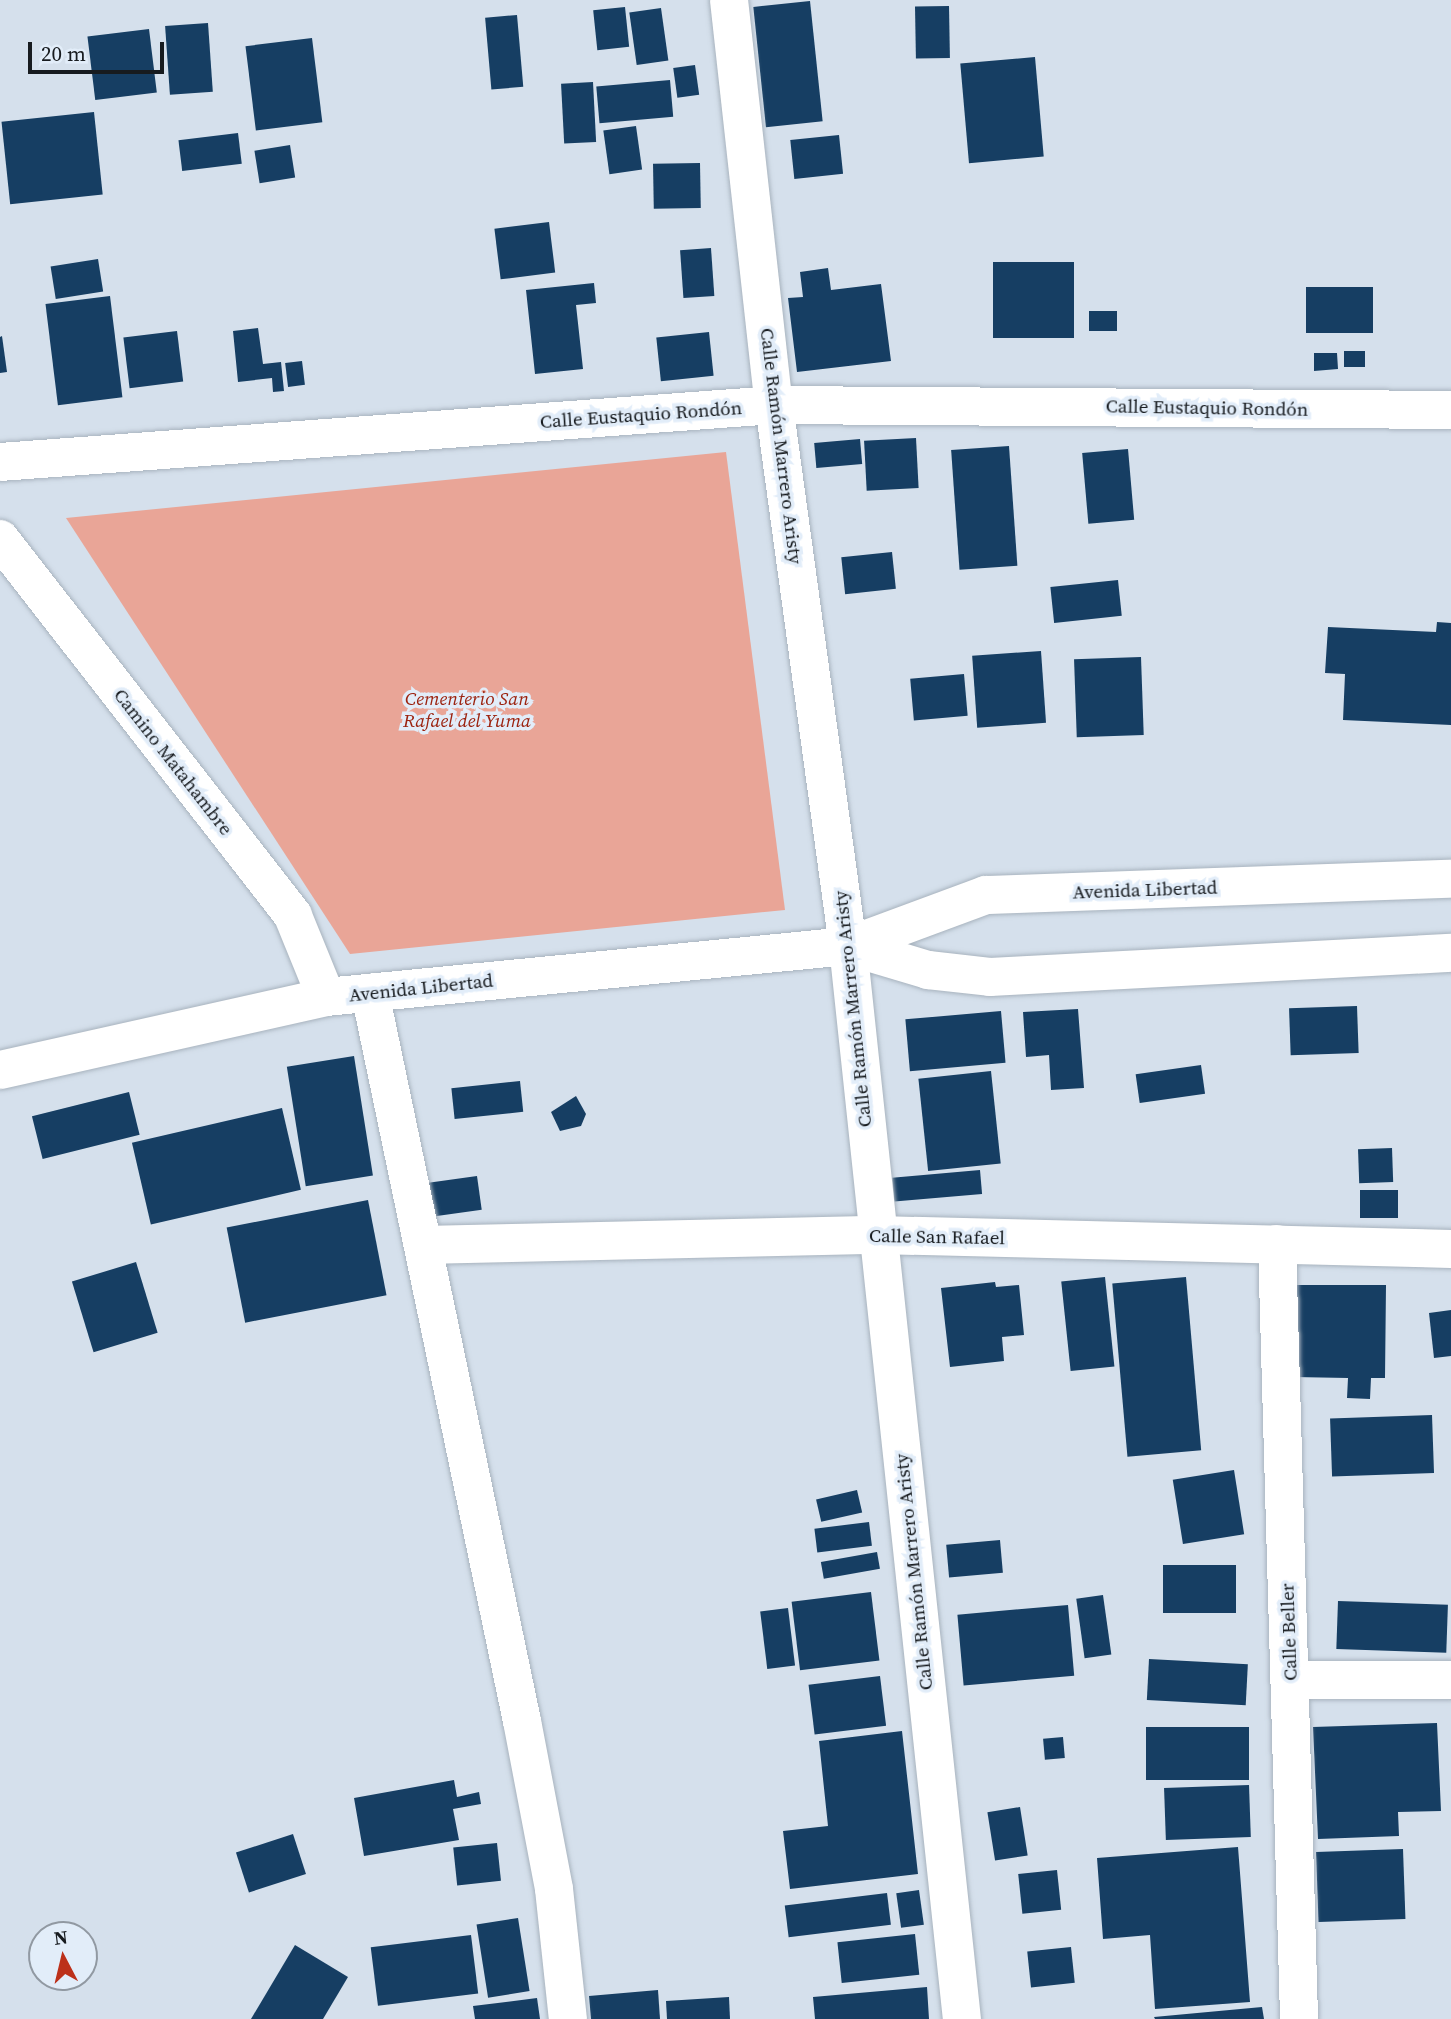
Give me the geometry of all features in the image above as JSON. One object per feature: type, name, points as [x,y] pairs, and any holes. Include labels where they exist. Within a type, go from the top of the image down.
[{"type":"street","name":"Calle Ramón Marrero Aristy","points":[[729,0],[774,405],[848,946],[962,2019]]},
{"type":"street","name":"Calle Eustaquio Rondón","points":[[0,462],[774,405],[1451,410]]},
{"type":"street","name":"Camino Matahambre","points":[[0,539],[293,916],[326,997]]},
{"type":"street","name":"Avenida Libertad","points":[[0,1070],[326,997],[848,946],[986,895],[1451,879]]},
{"type":"street","name":"Avenida Libertad","points":[[848,946],[929,970],[990,977],[1451,953]]},
{"type":"street","points":[[370,993],[554,1889],[568,2019]]},
{"type":"street","name":"Calle San Rafael","points":[[423,1245],[878,1235],[1451,1249]]},
{"type":"street","name":"Calle Beller","points":[[1277,1244],[1299,2019]]},
{"type":"street","points":[[1291,1680],[1451,1680]]},
{"type":"green space","name":"Cementerio San Rafael del Yuma","points":[[726,452],[785,910],[350,954],[66,518]]},
{"type":"building","points":[[810,1],[823,121],[766,127],[753,7]]},
{"type":"building","points":[[949,6],[950,58],[916,59],[915,7]]},
{"type":"building","points":[[625,7],[629,47],[597,50],[593,10]]},
{"type":"building","points":[[661,8],[668,60],[637,65],[629,12]]},
{"type":"building","points":[[517,15],[523,87],[491,90],[485,18]]},
{"type":"building","points":[[208,23],[213,92],[170,95],[165,26]]},
{"type":"building","points":[[149,29],[157,93],[95,100],[87,37]]},
{"type":"building","points":[[312,38],[322,122],[256,131],[245,46]]},
{"type":"building","points":[[1035,57],[1044,157],[969,163],[960,64]]},
{"type":"building","points":[[695,65],[699,95],[677,98],[673,68]]},
{"type":"building","points":[[670,80],[673,117],[600,123],[596,86]]},
{"type":"building","points":[[593,82],[596,142],[564,144],[561,84]]},
{"type":"building","points":[[94,112],[103,195],[10,204],[2,122]]},
{"type":"building","points":[[636,126],[642,170],[609,174],[603,131]]},
{"type":"building","points":[[238,133],[242,164],[182,171],[178,140]]},
{"type":"building","points":[[839,135],[843,174],[794,179],[790,140]]},
{"type":"building","points":[[290,145],[295,178],[260,183],[254,151]]},
{"type":"building","points":[[700,163],[701,208],[654,209],[653,164]]},
{"type":"building","points":[[549,222],[555,273],[501,279],[494,229]]},
{"type":"building","points":[[711,248],[714,296],[683,298],[680,250]]},
{"type":"building","points":[[98,259],[103,292],[56,299],[51,267]]},
{"type":"building","points":[[993,262],[1074,262],[1074,338],[993,338]]},
{"type":"building","points":[[828,268],[831,290],[881,284],[891,361],[797,372],[788,298],[803,297],[800,272]]},
{"type":"building","points":[[594,283],[596,303],[576,305],[583,369],[535,374],[526,290]]},
{"type":"building","points":[[1306,287],[1373,287],[1373,333],[1306,333]]},
{"type":"building","points":[[110,296],[122,397],[58,405],[45,304]]},
{"type":"building","points":[[1089,311],[1117,311],[1117,331],[1089,331]]},
{"type":"building","points":[[258,328],[263,364],[281,362],[284,391],[273,392],[272,378],[238,382],[233,331]]},
{"type":"building","points":[[177,331],[183,382],[130,388],[123,338]]},
{"type":"building","points":[[709,332],[714,376],[661,381],[656,338]]},
{"type":"building","points":[[2,336],[7,372],[0,373],[0,337]]},
{"type":"building","points":[[1344,351],[1365,351],[1365,367],[1344,367]]},
{"type":"building","points":[[1314,353],[1337,353],[1338,369],[1314,371]]},
{"type":"building","points":[[302,361],[305,385],[288,387],[285,363]]},
{"type":"building","points":[[916,438],[919,488],[867,491],[864,441]]},
{"type":"building","points":[[860,439],[862,464],[816,468],[814,443]]},
{"type":"building","points":[[1009,446],[1017,566],[960,570],[951,450]]},
{"type":"building","points":[[1128,449],[1134,520],[1088,524],[1082,453]]},
{"type":"building","points":[[892,552],[896,589],[845,594],[841,557]]},
{"type":"building","points":[[1118,580],[1122,616],[1054,623],[1050,587]]},
{"type":"building","points":[[1437,622],[1451,623],[1451,725],[1343,720],[1345,674],[1325,673],[1328,627],[1436,632]]},
{"type":"building","points":[[1041,651],[1046,723],[977,728],[972,656]]},
{"type":"building","points":[[1141,657],[1144,735],[1077,737],[1074,659]]},
{"type":"building","points":[[964,674],[968,716],[914,721],[910,679]]},
{"type":"building","points":[[1357,1006],[1359,1053],[1291,1055],[1289,1008]]},
{"type":"building","points":[[1078,1009],[1084,1088],[1051,1090],[1049,1055],[1026,1057],[1023,1012]]},
{"type":"building","points":[[1001,1011],[1006,1063],[910,1071],[905,1019]]},
{"type":"building","points":[[354,1056],[373,1176],[306,1186],[287,1067]]},
{"type":"building","points":[[1201,1065],[1205,1094],[1140,1103],[1136,1074]]},
{"type":"building","points":[[991,1071],[1001,1163],[928,1171],[918,1079]]},
{"type":"building","points":[[520,1081],[523,1112],[455,1119],[451,1088]]},
{"type":"building","points":[[129,1092],[140,1135],[43,1159],[32,1116]]},
{"type":"building","points":[[576,1096],[586,1114],[581,1126],[560,1131],[551,1112]]},
{"type":"building","points":[[282,1108],[301,1190],[151,1224],[132,1143]]},
{"type":"building","points":[[1392,1148],[1393,1182],[1359,1183],[1358,1149]]},
{"type":"building","points":[[980,1170],[982,1194],[894,1202],[892,1178]]},
{"type":"building","points":[[477,1176],[482,1210],[424,1218],[420,1184]]},
{"type":"building","points":[[1360,1190],[1398,1190],[1398,1218],[1360,1218]]},
{"type":"building","points":[[368,1200],[387,1295],[245,1323],[227,1227]]},
{"type":"building","points":[[136,1262],[158,1333],[94,1352],[72,1282]]},
{"type":"building","points":[[1105,1277],[1114,1367],[1071,1371],[1061,1282]]},
{"type":"building","points":[[1186,1277],[1201,1450],[1127,1457],[1112,1283]]},
{"type":"building","points":[[995,1282],[996,1287],[1019,1285],[1024,1335],[1002,1337],[1004,1361],[950,1367],[941,1288]]},
{"type":"building","points":[[1295,1285],[1386,1285],[1385,1378],[1371,1378],[1370,1399],[1347,1398],[1348,1378],[1294,1377]]},
{"type":"building","points":[[1451,1310],[1451,1356],[1434,1358],[1429,1313]]},
{"type":"building","points":[[1432,1415],[1434,1473],[1332,1477],[1330,1419]]},
{"type":"building","points":[[1234,1470],[1244,1534],[1183,1544],[1173,1480]]},
{"type":"building","points":[[857,1490],[862,1512],[821,1522],[816,1499]]},
{"type":"building","points":[[869,1522],[872,1546],[817,1553],[814,1529]]},
{"type":"building","points":[[1000,1540],[1003,1573],[949,1578],[946,1545]]},
{"type":"building","points":[[877,1552],[880,1569],[824,1579],[821,1562]]},
{"type":"building","points":[[1163,1565],[1236,1565],[1236,1613],[1163,1613]]},
{"type":"building","points":[[871,1592],[879,1660],[800,1670],[792,1602]]},
{"type":"building","points":[[1103,1595],[1111,1654],[1085,1658],[1076,1599]]},
{"type":"building","points":[[1338,1601],[1448,1605],[1446,1653],[1336,1649]]},
{"type":"building","points":[[1068,1605],[1074,1676],[964,1685],[957,1615]]},
{"type":"building","points":[[788,1608],[795,1666],[767,1669],[760,1611]]},
{"type":"building","points":[[1149,1659],[1248,1664],[1246,1705],[1147,1700]]},
{"type":"building","points":[[880,1676],[886,1726],[815,1734],[809,1685]]},
{"type":"building","points":[[1437,1723],[1441,1811],[1398,1812],[1399,1836],[1318,1839],[1313,1727]]},
{"type":"building","points":[[1146,1727],[1249,1727],[1249,1780],[1146,1780]]},
{"type":"building","points":[[902,1731],[918,1874],[790,1889],[783,1831],[828,1826],[819,1741]]},
{"type":"building","points":[[1063,1737],[1065,1758],[1045,1760],[1043,1739]]},
{"type":"building","points":[[454,1780],[457,1797],[479,1792],[481,1804],[453,1809],[459,1840],[364,1856],[354,1798]]},
{"type":"building","points":[[1249,1785],[1251,1837],[1166,1840],[1164,1788]]},
{"type":"building","points":[[1020,1807],[1028,1855],[995,1861],[987,1812]]},
{"type":"building","points":[[293,1834],[306,1874],[249,1892],[236,1853]]},
{"type":"building","points":[[497,1843],[501,1881],[457,1885],[453,1848]]},
{"type":"building","points":[[1238,1847],[1250,2002],[1155,2009],[1150,1935],[1103,1939],[1097,1858]]},
{"type":"building","points":[[1403,1849],[1405,1919],[1318,1922],[1316,1852]]},
{"type":"building","points":[[1057,1870],[1061,1910],[1022,1914],[1018,1874]]},
{"type":"building","points":[[919,1890],[924,1925],[901,1928],[896,1893]]},
{"type":"building","points":[[887,1893],[891,1925],[789,1937],[785,1906]]},
{"type":"building","points":[[518,1918],[530,1991],[488,1998],[477,1925]]},
{"type":"building","points":[[915,1934],[919,1975],[842,1983],[837,1942]]},
{"type":"building","points":[[471,1935],[478,1994],[378,2006],[371,1947]]},
{"type":"building","points":[[295,1945],[348,1977],[323,2019],[251,2019]]},
{"type":"building","points":[[1071,1947],[1075,1983],[1031,1987],[1027,1952]]},
{"type":"building","points":[[927,1987],[929,2019],[815,2019],[813,1997]]},
{"type":"building","points":[[658,1990],[660,2019],[591,2019],[589,1996]]},
{"type":"building","points":[[729,1997],[730,2019],[667,2019],[666,2001]]},
{"type":"building","points":[[537,1998],[540,2019],[475,2019],[473,2006]]},
{"type":"building","points":[[1262,2007],[1264,2019],[1154,2017]]}]
